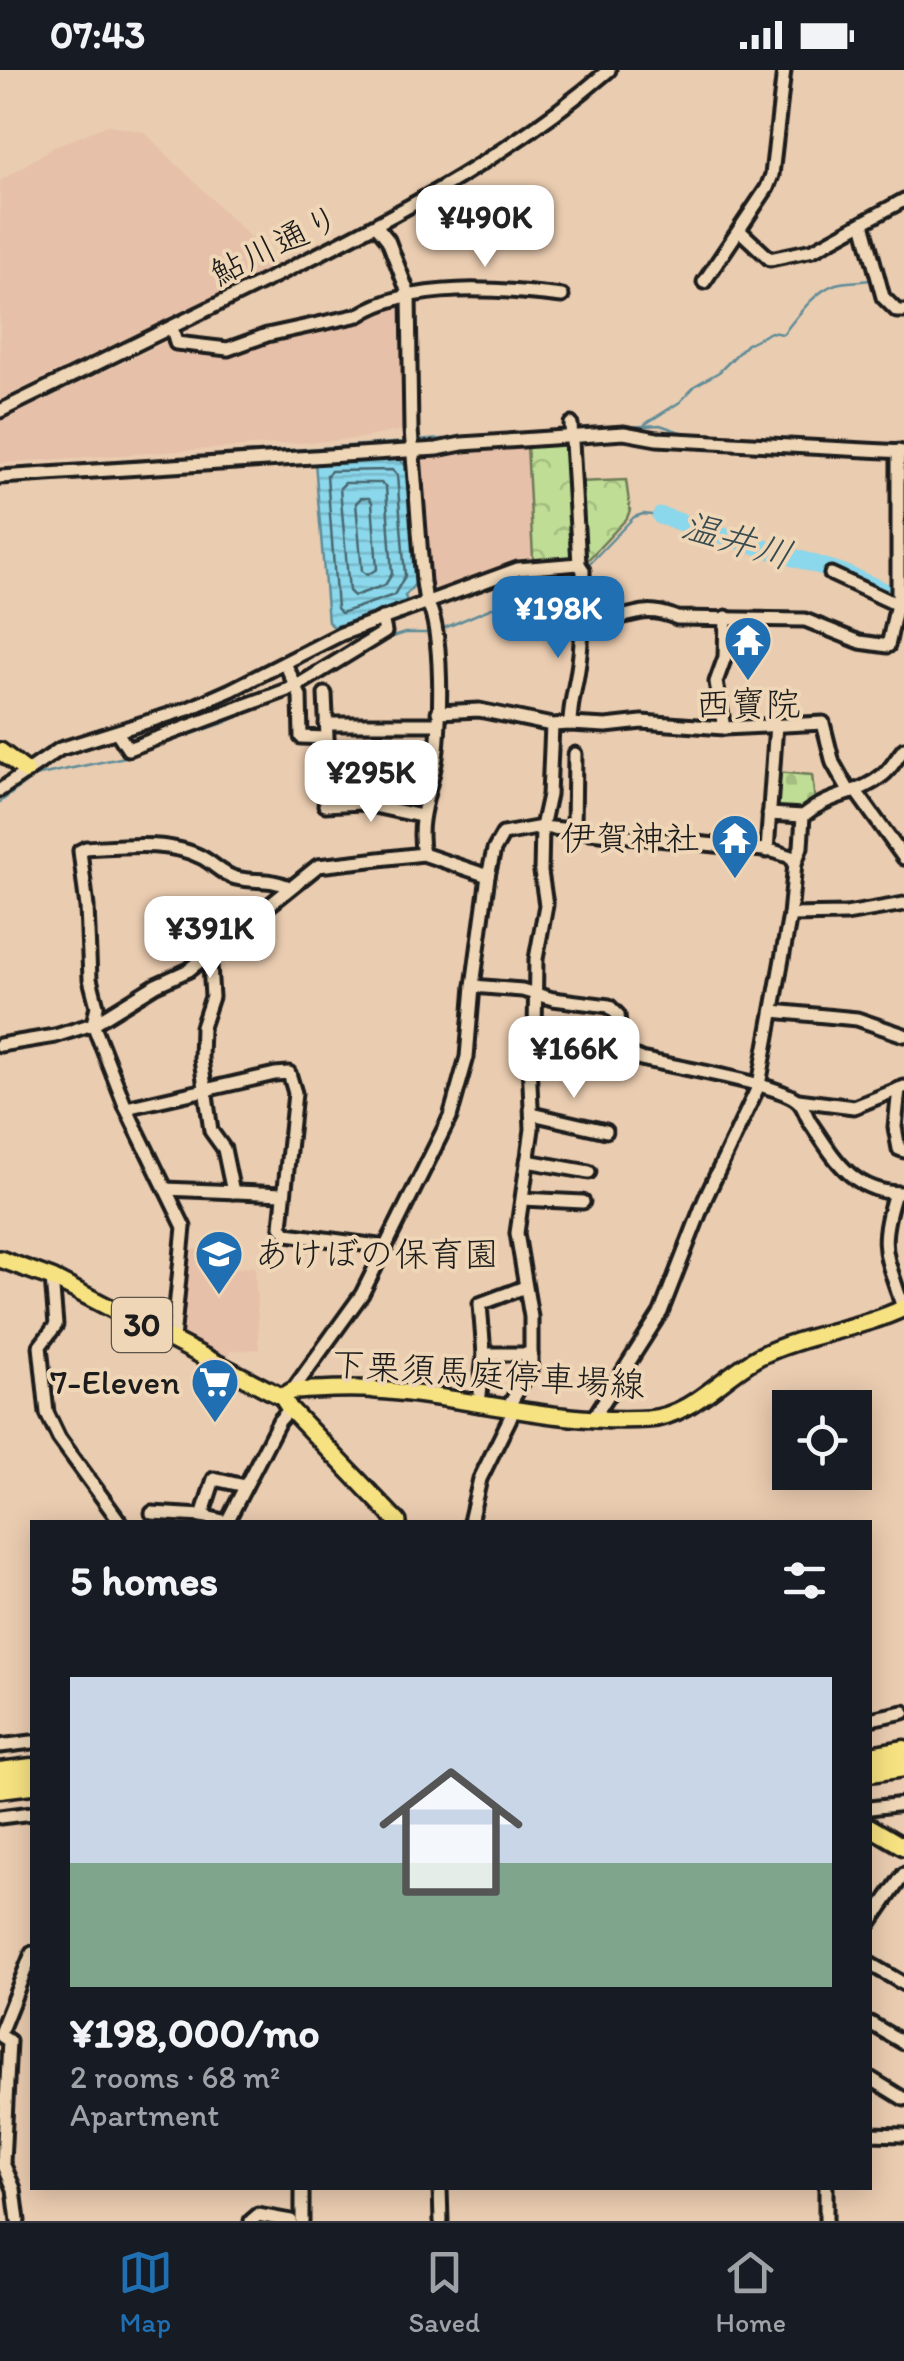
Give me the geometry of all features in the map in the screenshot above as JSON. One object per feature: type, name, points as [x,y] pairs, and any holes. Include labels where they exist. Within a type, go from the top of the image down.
[{"type":"highway","points":[[872,1756],[904,1750]]},
{"type":"highway","points":[[872,1772],[904,1766]]},
{"type":"highway","points":[[0,1772],[30,1768]]},
{"type":"highway","points":[[0,1788],[30,1784]]},
{"type":"main road","points":[[0,751],[26,771]]},
{"type":"main road","name":"30","points":[[0,1259],[52,1278],[288,1399],[396,1520]]},
{"type":"main road","name":"下栗須馬庭停車場線","points":[[288,1399],[376,1390],[510,1410],[647,1419],[671,1414],[776,1349],[866,1325],[904,1309]]},
{"type":"main road","points":[[872,1832],[904,1848]]},
{"type":"street","name":"鮎川通り","points":[[0,410],[376,226],[505,150],[560,112],[609,70]]},
{"type":"street","points":[[704,282],[756,209],[772,175],[784,70]]},
{"type":"street","points":[[740,230],[770,260],[813,250],[904,200]]},
{"type":"street","points":[[863,223],[882,297],[897,311],[904,311]]},
{"type":"street","points":[[376,226],[388,240],[409,295],[411,430],[426,602],[438,634],[436,760],[421,816],[423,854]]},
{"type":"street","points":[[172,327],[176,343],[228,349],[280,331],[358,315],[430,291],[562,296]]},
{"type":"street","points":[[570,724],[583,620],[583,570],[579,564],[571,430]]},
{"type":"street","points":[[0,477],[462,444],[571,430],[631,433],[657,439],[901,451],[901,606],[888,646],[860,642],[805,620],[677,618],[662,612],[632,611],[616,619],[583,620]]},
{"type":"street","points":[[0,790],[60,749],[188,709],[341,634],[518,570],[579,564]]},
{"type":"street","points":[[831,574],[901,606]]},
{"type":"street","points":[[724,728],[716,682],[725,657],[726,616]]},
{"type":"street","points":[[117,732],[128,749],[296,687],[385,632],[382,618]]},
{"type":"street","points":[[286,663],[300,696],[301,738],[326,731],[479,710],[552,725],[642,722],[724,728],[823,723],[833,763],[904,858]]},
{"type":"street","points":[[325,694],[328,760]]},
{"type":"street","points":[[767,850],[776,724]]},
{"type":"street","points":[[470,1520],[480,1479],[532,1368],[531,1317],[517,1233],[532,1114],[528,1083],[534,993],[546,905],[542,827],[549,795],[552,725]]},
{"type":"street","points":[[769,814],[803,816],[833,796],[853,792],[883,775],[904,750]]},
{"type":"street","points":[[574,830],[576,754]]},
{"type":"street","points":[[325,804],[361,802],[421,816]]},
{"type":"street","points":[[594,1417],[661,1312],[706,1199],[758,1085],[790,915],[803,816]]},
{"type":"street","points":[[228,1520],[288,1399],[362,1294],[450,1117],[467,1057],[488,876],[502,834],[542,827],[574,830],[767,850],[790,857],[795,863]]},
{"type":"street","points":[[173,1339],[184,1227],[126,1108],[93,1024],[97,1006],[90,979],[80,852],[86,848],[132,846],[178,849],[202,857],[237,879],[270,878],[290,886]]},
{"type":"street","points":[[0,1045],[55,1036],[93,1024],[204,959],[318,866],[423,854],[488,876]]},
{"type":"street","points":[[790,915],[846,914],[904,904]]},
{"type":"street","points":[[204,959],[210,964],[212,997],[202,1027],[201,1059],[211,1132],[224,1149],[233,1192]]},
{"type":"street","points":[[473,986],[609,1006],[618,1016],[618,1042],[624,1052],[758,1085],[798,1100],[854,1107],[901,1088]]},
{"type":"street","points":[[773,1011],[858,1019],[904,1035]]},
{"type":"street","points":[[126,1108],[289,1073],[295,1092],[282,1194],[282,1226],[288,1234],[386,1247]]},
{"type":"street","points":[[901,1088],[895,1127],[896,1141],[904,1151]]},
{"type":"street","points":[[798,1100],[832,1159],[845,1172],[855,1180],[899,1193],[886,1221],[885,1259],[904,1309]]},
{"type":"street","points":[[532,1114],[606,1131]]},
{"type":"street","points":[[527,1161],[589,1172]]},
{"type":"street","points":[[165,1189],[282,1194]]},
{"type":"street","points":[[523,1199],[583,1202]]},
{"type":"street","points":[[52,1278],[56,1325],[40,1346],[39,1356],[47,1413],[59,1438],[119,1520]]},
{"type":"street","points":[[479,1405],[484,1354],[480,1304],[525,1287]]},
{"type":"street","points":[[484,1354],[532,1354]]},
{"type":"street","points":[[202,1516],[214,1479],[245,1486]]},
{"type":"street","points":[[152,1514],[219,1520]]},
{"type":"street","points":[[872,1718],[904,1712]]},
{"type":"street","points":[[0,1746],[30,1742]]},
{"type":"street","points":[[872,1808],[904,1804]]},
{"type":"street","points":[[0,1817],[30,1813]]},
{"type":"street","points":[[873,1919],[904,1874]]},
{"type":"street","points":[[18,2221],[14,2189],[3,2163],[9,2041],[0,2034],[30,1958]]},
{"type":"street","points":[[872,1966],[904,1984]]},
{"type":"street","points":[[872,2025],[904,2043]]},
{"type":"street","points":[[872,2079],[904,2099]]},
{"type":"street","points":[[872,2134],[903,2133]]},
{"type":"street","points":[[302,2190],[302,2221]]},
{"type":"street","points":[[440,2190],[441,2221]]},
{"type":"street","points":[[826,2190],[826,2221]]},
{"type":"street","points":[[251,2221],[258,2215],[291,2221]]},
{"type":"shaded area","points":[[108,125],[144,132],[278,265],[0,399],[0,181],[54,147]]},
{"type":"shaded area","points":[[402,304],[407,429],[355,439],[0,463],[0,422],[172,339],[226,351],[361,318]]},
{"type":"shaded area","points":[[527,444],[533,558],[438,595],[431,591],[421,461],[462,450]]},
{"type":"shaded area","name":"あけぼの保育園","points":[[221,1246],[221,1269],[255,1267],[259,1349],[230,1351],[229,1357],[180,1332],[187,1251]]},
{"type":"green space","points":[[561,442],[568,447],[575,555],[571,561],[537,564],[533,558],[527,444]]},
{"type":"green space","points":[[626,480],[630,510],[627,518],[584,564],[578,482]]},
{"type":"green space","points":[[774,772],[812,775],[815,802],[804,813],[772,812]]},
{"type":"water","points":[[399,460],[407,466],[415,584],[405,596],[407,602],[334,627],[328,622],[315,462]]},
{"type":"waterway","points":[[645,424],[719,372],[747,344],[771,332],[783,334],[820,292],[840,283],[869,280]]},
{"type":"waterway","points":[[575,430],[660,425],[689,435],[904,446]]},
{"type":"waterway","points":[[415,441],[567,430]]},
{"type":"waterway","points":[[0,470],[408,442]]},
{"type":"waterway","name":"温井川","points":[[586,567],[634,517],[661,516]]},
{"type":"waterway","name":"温井川","points":[[661,516],[840,572],[904,600]]},
{"type":"waterway","points":[[442,629],[577,572]]},
{"type":"waterway","points":[[383,640],[405,633],[429,633]]},
{"type":"waterway","points":[[0,802],[35,776],[125,757],[224,723],[258,707]]},
{"type":"place","name":"西寶院","points":[[748,682]]},
{"type":"place","name":"伊賀神社","points":[[735,880]]},
{"type":"place","name":"あけぼの保育園","points":[[219,1296]]},
{"type":"place","name":"7-Eleven","points":[[215,1424]]}]
